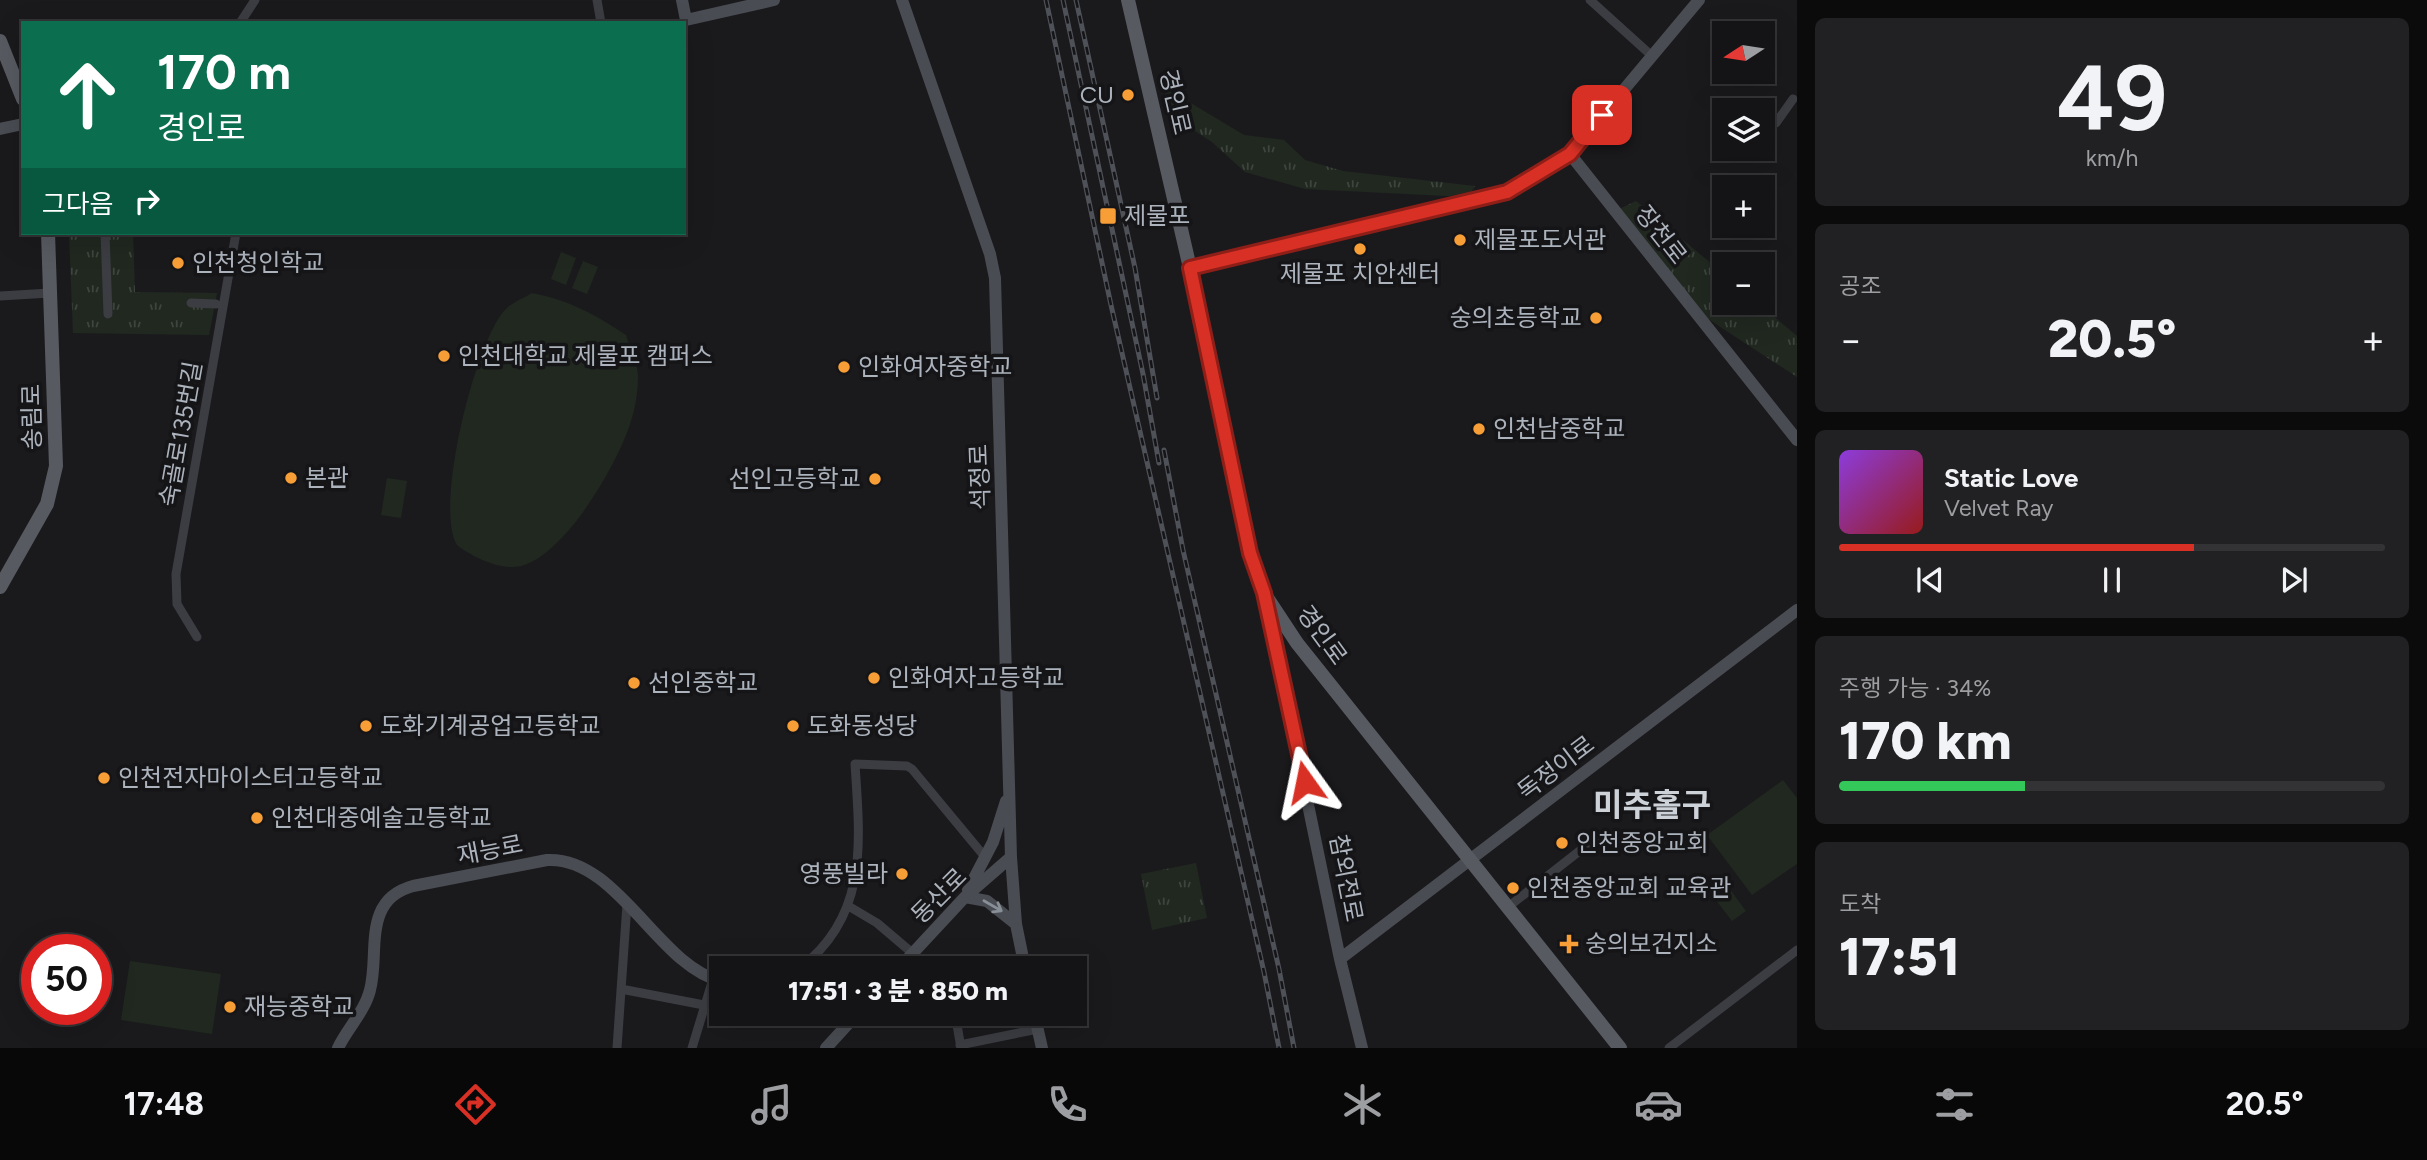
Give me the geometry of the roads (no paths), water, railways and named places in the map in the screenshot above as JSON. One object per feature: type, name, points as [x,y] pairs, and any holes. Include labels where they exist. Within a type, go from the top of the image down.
[{"type":"main road","name":"경인로","points":[[1128,0],[1190,268],[1250,553],[1264,593],[1297,643],[1620,1048]]},
{"type":"main road","points":[[0,41],[21,94]]},
{"type":"main road","name":"송림로","points":[[0,587],[47,505],[56,466],[48,235]]},
{"type":"street","points":[[241,21],[255,0]]},
{"type":"street","points":[[597,0],[601,21]]},
{"type":"street","points":[[682,0],[683,21]]},
{"type":"street","points":[[686,21],[774,0]]},
{"type":"street","name":"석정로","points":[[902,0],[990,254],[995,278],[1011,857],[1016,925],[1022,956]]},
{"type":"street","points":[[1590,0],[1652,56]]},
{"type":"street","points":[[1190,268],[1507,192],[1570,154],[1699,0]]},
{"type":"street","points":[[1776,123],[1793,99]]},
{"type":"street","points":[[0,130],[21,125]]},
{"type":"street","name":"장천로","points":[[1570,154],[1797,440]]},
{"type":"street","points":[[105,235],[108,314]]},
{"type":"street","name":"숙골로135번길","points":[[197,637],[177,604],[176,574],[236,235]]},
{"type":"street","points":[[0,296],[50,293]]},
{"type":"street","points":[[191,303],[216,304]]},
{"type":"street","name":"참외전로","points":[[1264,593],[1340,959],[1363,1048]]},
{"type":"street","name":"독정이로","points":[[1340,959],[1797,610]]},
{"type":"street","points":[[813,956],[827,943],[850,907],[857,833],[855,764],[907,766],[912,769],[985,857]]},
{"type":"street","points":[[1010,786],[985,857],[965,897],[987,901],[1016,925]]},
{"type":"street","points":[[1508,907],[1597,838]]},
{"type":"street","name":"동산로","points":[[910,956],[965,897],[1011,857]]},
{"type":"street","name":"재능로","points":[[338,1048],[370,993],[376,921],[388,902],[406,888],[556,860],[596,878],[627,904],[686,963],[709,976]]},
{"type":"street","points":[[617,1048],[627,904]]},
{"type":"street","points":[[850,907],[918,956]]},
{"type":"street","points":[[1669,1048],[1797,950]]},
{"type":"street","points":[[621,989],[705,1005]]},
{"type":"street","points":[[692,1048],[709,997]]},
{"type":"street","points":[[826,1048],[846,1026]]},
{"type":"street","points":[[957,1026],[961,1047],[1038,1029]]},
{"type":"street","points":[[1037,1026],[1042,1048]]},
{"type":"railway","points":[[1046,0],[1111,305],[1264,972],[1279,1048]]},
{"type":"railway","points":[[1063,0],[1143,374],[1159,463]]},
{"type":"railway","points":[[1076,0],[1135,268],[1157,398]]},
{"type":"railway","points":[[1164,450],[1183,550],[1279,969],[1294,1048]]},
{"type":"place","name":"CU","points":[[1128,95]]},
{"type":"place","name":"제물포","points":[[1108,216]]},
{"type":"place","name":"제물포도서관","points":[[1460,240]]},
{"type":"place","name":"제물포 치안센터","points":[[1360,249]]},
{"type":"place","name":"인천청인학교","points":[[178,263]]},
{"type":"place","name":"숭의초등학교","points":[[1596,318]]},
{"type":"place","name":"인천대학교 제물포 캠퍼스","points":[[444,356]]},
{"type":"place","name":"인화여자중학교","points":[[844,367]]},
{"type":"place","name":"인천남중학교","points":[[1479,429]]},
{"type":"place","name":"본관","points":[[291,478]]},
{"type":"place","name":"선인고등학교","points":[[875,479]]},
{"type":"place","name":"인화여자고등학교","points":[[874,678]]},
{"type":"place","name":"선인중학교","points":[[634,683]]},
{"type":"place","name":"도화기계공업고등학교","points":[[366,726]]},
{"type":"place","name":"도화동성당","points":[[793,726]]},
{"type":"place","name":"인천전자마이스터고등학교","points":[[104,778]]},
{"type":"place","name":"인천대중예술고등학교","points":[[257,818]]},
{"type":"place","name":"인천중앙교회","points":[[1562,843]]},
{"type":"place","name":"영풍빌라","points":[[902,874]]},
{"type":"place","name":"인천중앙교회 교육관","points":[[1513,888]]},
{"type":"place","name":"숭의보건지소","points":[[1569,944]]},
{"type":"place","name":"재능중학교","points":[[230,1007]]},
{"type":"district","name":"미추홀구","points":[[1652,805]]}]
